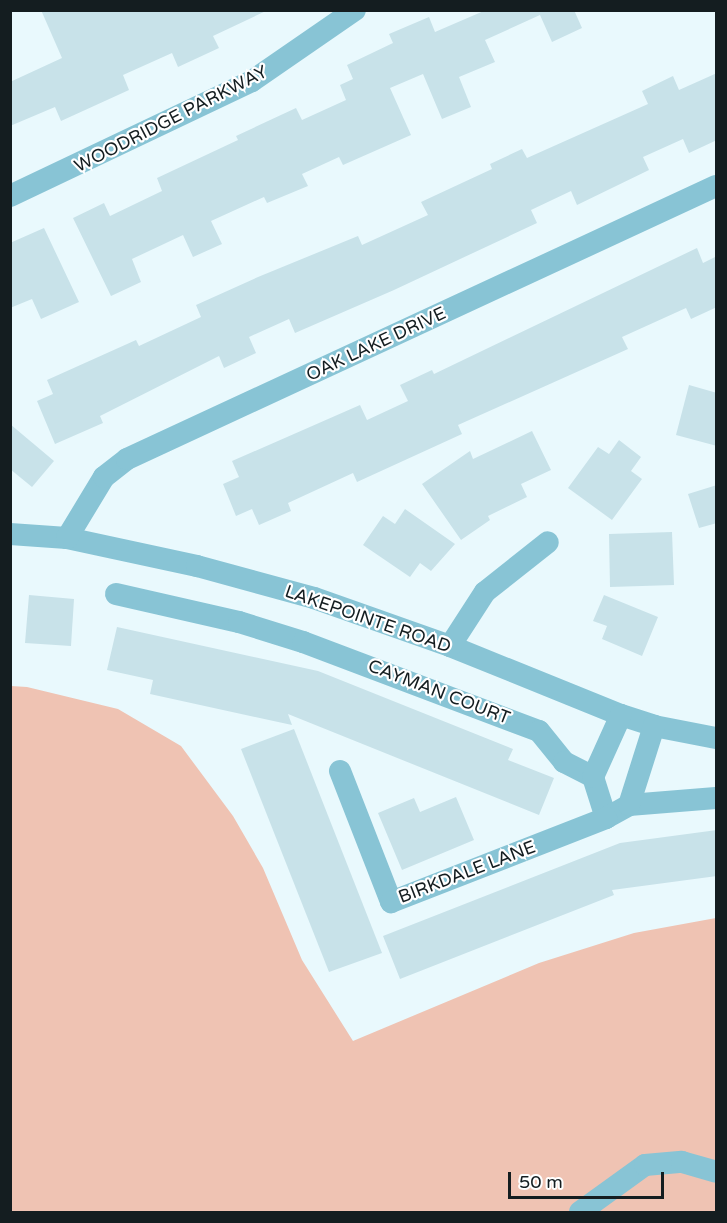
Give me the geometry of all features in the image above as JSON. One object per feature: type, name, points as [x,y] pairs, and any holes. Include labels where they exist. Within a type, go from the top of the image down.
[{"type":"street","name":"WOODRIDGE PARKWAY","points":[[10,196],[252,81],[355,10]]},
{"type":"street","name":"OAK LAKE DRIVE","points":[[67,538],[104,477],[127,459],[717,186]]},
{"type":"street","name":"LAKEPOINTE ROAD","points":[[10,534],[67,538],[197,566],[314,598],[450,646],[621,715],[654,726],[717,738]]},
{"type":"street","points":[[450,646],[485,592],[548,542]]},
{"type":"street","name":"CAYMAN COURT","points":[[116,594],[239,622],[303,642],[528,726],[539,731],[564,762],[593,777]]},
{"type":"street","points":[[621,715],[593,777],[606,818],[629,805],[717,798]]},
{"type":"street","points":[[629,805],[654,726]]},
{"type":"street","name":"BIRKDALE LANE","points":[[340,771],[392,902],[606,818]]},
{"type":"street","points":[[580,1212],[645,1165],[682,1162],[717,1172]]},
{"type":"shaded area","points":[[11,686],[27,687],[118,709],[181,746],[233,816],[263,868],[302,960],[353,1041],[539,963],[634,933],[716,918],[716,1212],[11,1212]]},
{"type":"building","points":[[41,10],[268,10],[213,36],[219,48],[178,67],[172,53],[123,75],[129,90],[61,121],[55,107],[10,126],[10,82],[62,58]]},
{"type":"building","points":[[486,10],[574,10],[582,28],[552,42],[540,15],[485,40],[495,62],[459,77],[471,107],[442,119],[423,74],[390,88],[411,135],[343,165],[339,157],[302,174],[308,186],[267,203],[264,197],[211,221],[222,244],[193,257],[183,235],[132,259],[141,282],[111,296],[73,218],[104,203],[110,216],[162,191],[157,178],[238,140],[236,136],[296,108],[302,120],[346,100],[340,85],[353,79],[347,65],[393,43],[389,34],[429,17],[435,32]]},
{"type":"building","points":[[717,73],[717,140],[689,153],[683,139],[643,157],[649,170],[577,205],[571,191],[531,210],[537,223],[394,290],[295,333],[289,319],[249,337],[256,353],[224,368],[219,356],[100,416],[103,423],[55,444],[37,401],[53,394],[47,380],[136,340],[139,346],[201,317],[196,305],[258,277],[358,236],[362,245],[428,215],[421,202],[492,169],[490,164],[522,149],[527,158],[648,104],[642,91],[673,76],[679,90]]},
{"type":"building","points":[[44,228],[79,302],[41,319],[32,299],[10,308],[10,243]]},
{"type":"building","points":[[697,248],[703,263],[717,256],[717,307],[691,319],[686,308],[622,337],[628,349],[458,425],[462,434],[357,482],[353,473],[288,503],[291,511],[259,525],[252,509],[236,516],[223,484],[239,477],[232,461],[360,405],[367,420],[408,401],[400,385],[432,370],[434,374]]},
{"type":"building","points":[[689,385],[717,393],[717,446],[676,435]]},
{"type":"building","points":[[10,424],[54,461],[32,487],[10,469]]},
{"type":"building","points":[[532,431],[551,470],[521,484],[527,497],[488,516],[490,520],[461,540],[422,484],[470,451],[473,459]]},
{"type":"building","points":[[619,440],[641,457],[631,471],[642,479],[612,520],[568,488],[598,447],[609,454]]},
{"type":"building","points":[[717,485],[717,523],[699,528],[688,494]]},
{"type":"building","points":[[405,509],[455,544],[431,571],[420,563],[410,577],[363,545],[383,516],[395,524]]},
{"type":"building","points":[[672,532],[674,585],[610,587],[609,534]]},
{"type":"building","points":[[29,595],[74,599],[71,646],[25,643]]},
{"type":"building","points":[[604,595],[658,617],[642,656],[602,639],[607,626],[593,621]]},
{"type":"building","points":[[117,627],[318,671],[513,749],[508,760],[554,778],[539,815],[288,714],[292,725],[150,694],[153,680],[107,670]]},
{"type":"building","points":[[294,729],[382,953],[329,972],[241,749]]},
{"type":"building","points":[[456,797],[474,840],[402,870],[378,813],[414,798],[420,812]]},
{"type":"building","points":[[717,830],[717,876],[612,890],[614,895],[400,979],[383,936],[620,843]]}]
